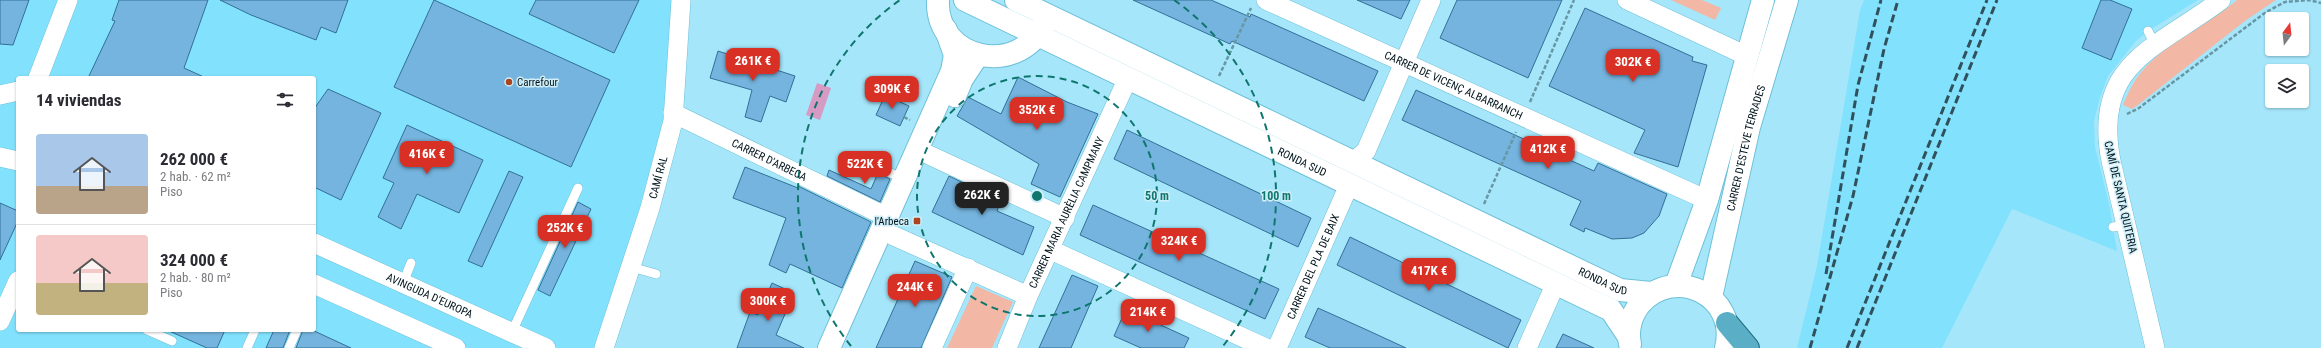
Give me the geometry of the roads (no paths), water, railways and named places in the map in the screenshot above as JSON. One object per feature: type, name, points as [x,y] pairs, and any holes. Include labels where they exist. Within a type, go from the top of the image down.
[{"type":"highway","points":[[1727,323],[1748,348]]},
{"type":"main road","points":[[844,348],[890,227],[895,175],[952,71],[955,55],[940,18],[938,0]]},
{"type":"main road","name":"RONDA SUD","points":[[965,0],[1037,36],[1128,78],[1611,310],[1630,343]]},
{"type":"main road","name":"RONDA SUD","points":[[1016,0],[1048,8],[1211,93],[1620,290],[1651,293]]},
{"type":"main road","name":"CARRER D'ESTEVE TERRADES","points":[[1676,285],[1707,200],[1763,0]]},
{"type":"main road","name":"CARRER D'ESTEVE TERRADES","points":[[1710,297],[1749,127],[1787,0]]},
{"type":"main road","points":[[946,30],[964,48],[978,55],[1000,56],[1024,48],[1037,36],[1048,8]]},
{"type":"main road","points":[[829,348],[890,227],[929,155],[962,79],[978,55]]},
{"type":"main road","points":[[1630,343],[1631,321],[1636,309],[1651,293],[1676,285],[1692,287],[1710,297],[1721,310],[1727,323],[1728,338],[1726,348]]},
{"type":"street","points":[[39,76],[68,0]]},
{"type":"street","name":"CAMÍ RAL","points":[[604,348],[650,208],[673,112],[681,0]]},
{"type":"street","points":[[1353,162],[1366,151],[1403,62],[1431,0]]},
{"type":"street","points":[[1627,0],[1747,56]]},
{"type":"street","name":"CAMÍ DE SANTA QUITERIA","points":[[2155,348],[2120,226],[2108,144],[2108,117],[2115,93],[2124,74],[2151,37],[2221,0]]},
{"type":"street","name":"CARRER DE VICENÇ ALBARRANCH","points":[[1259,2],[1403,62],[1707,200]]},
{"type":"street","name":"CARRER MARIA AURÈLIA CAMPMANY","points":[[1008,348],[1028,296],[1051,250],[1128,78]]},
{"type":"street","points":[[0,95],[16,91]]},
{"type":"street","name":"CARRER D'ARBECA","points":[[673,112],[968,268],[1028,296]]},
{"type":"street","points":[[929,155],[1065,218]]},
{"type":"street","points":[[0,157],[16,161]]},
{"type":"street","name":"CARRER DEL PLA DE BAIX","points":[[1277,348],[1349,185]]},
{"type":"street","name":"AVINGUDA D'EUROPA","points":[[316,244],[512,334],[546,348]]},
{"type":"street","points":[[1051,250],[1266,348]]},
{"type":"street","points":[[932,348],[968,268]]},
{"type":"street","points":[[1526,348],[1556,284]]},
{"type":"street","points":[[0,322],[16,286]]},
{"type":"street","points":[[316,288],[446,346]]},
{"type":"lane","points":[[512,334],[578,188]]},
{"type":"lane","points":[[402,283],[411,263]]},
{"type":"lane","points":[[631,267],[656,274]]},
{"type":"lane","points":[[152,332],[172,341]]},
{"type":"lane","points":[[247,348],[254,332]]},
{"type":"lane","points":[[289,348],[296,332]]},
{"type":"railway","points":[[1826,274],[1858,85],[1881,0]]},
{"type":"railway","points":[[1810,348],[1853,196],[1884,49],[1898,0]]},
{"type":"railway","points":[[1847,348],[1987,0]]},
{"type":"railway","points":[[1857,348],[1997,0]]},
{"type":"place","name":"Carrefour","points":[[509,82]]},
{"type":"place","name":"l'Arbeca","points":[[917,221]]}]
